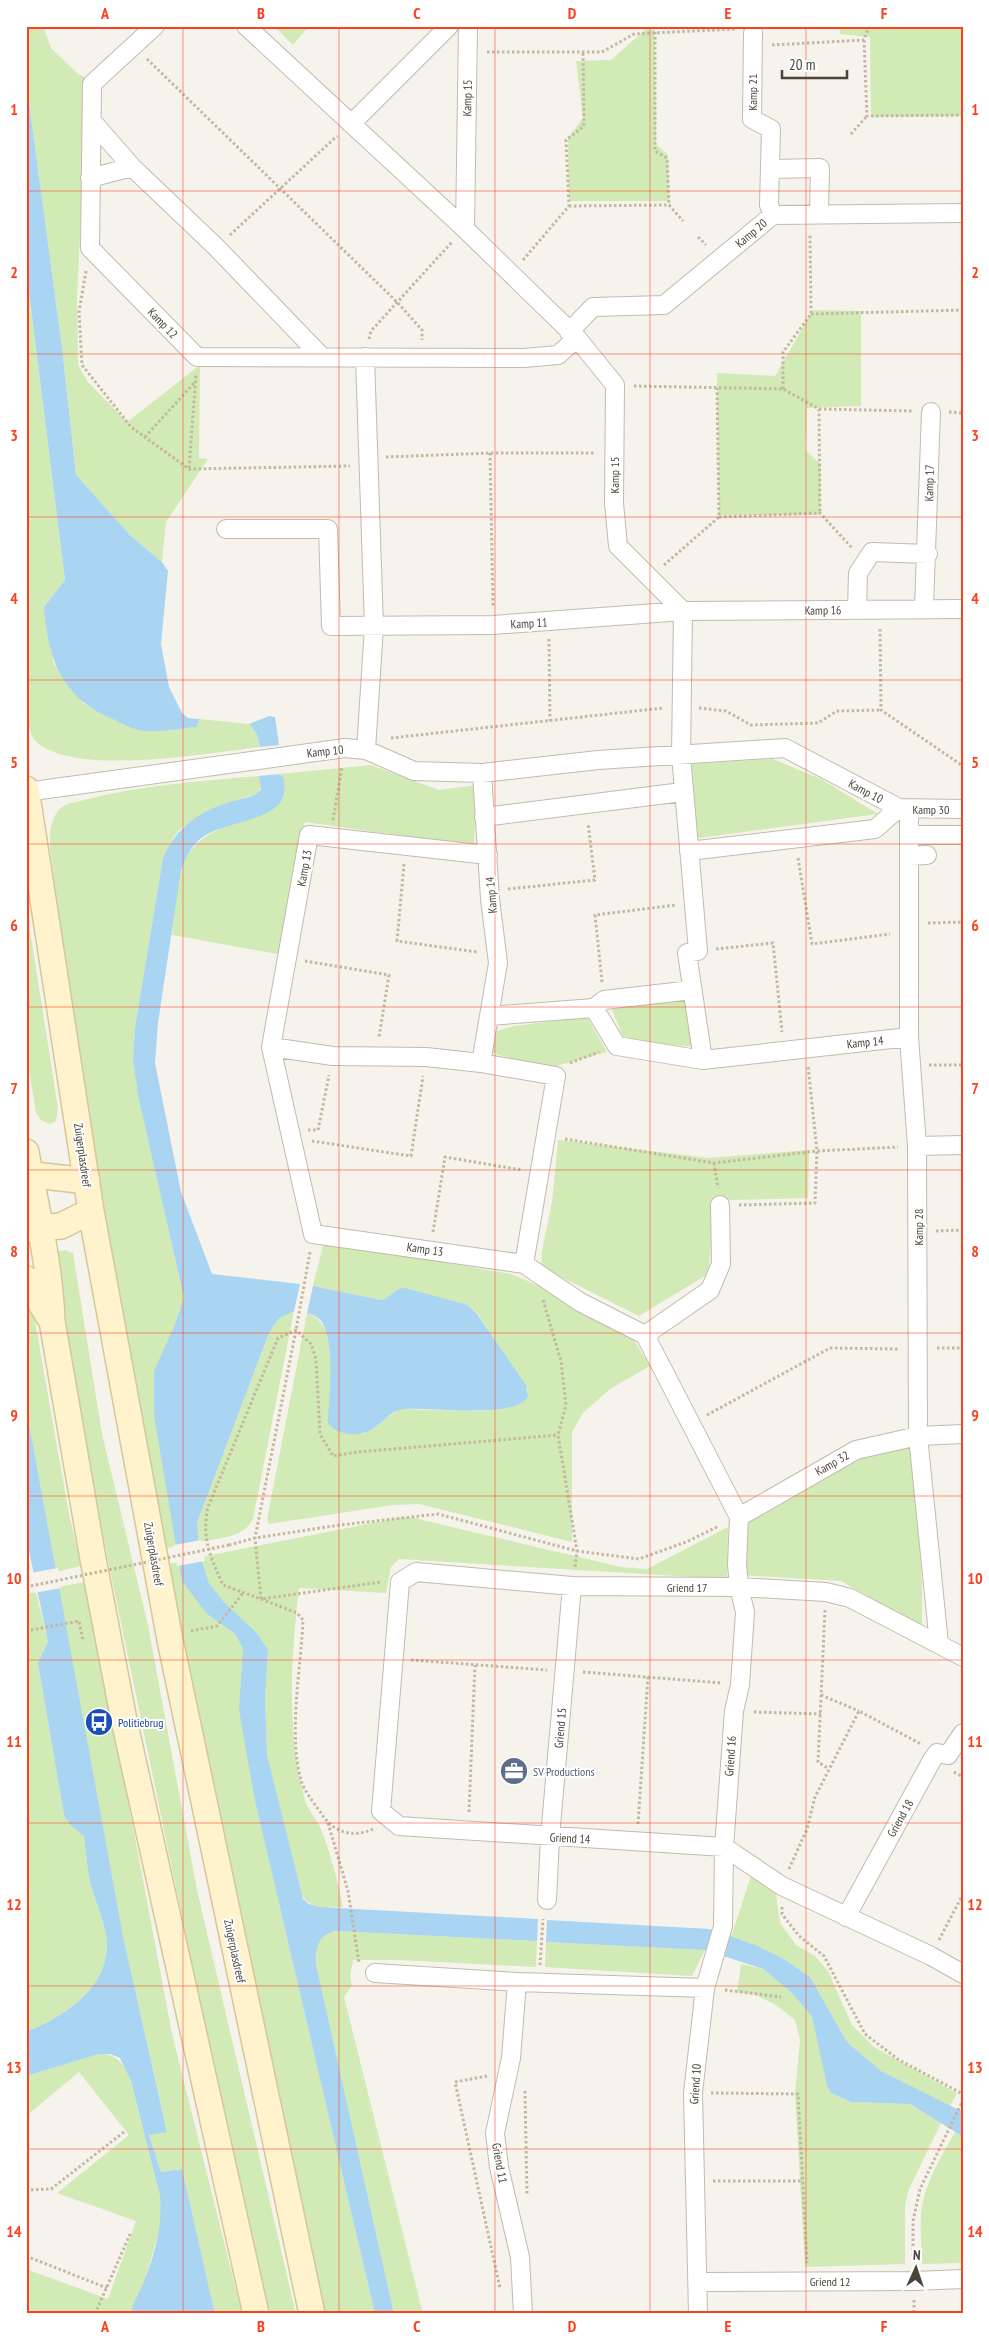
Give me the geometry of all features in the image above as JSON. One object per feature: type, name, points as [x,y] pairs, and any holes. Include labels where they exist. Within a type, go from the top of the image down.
[{"type":"main road","name":"Zuigerplasdreef","points":[[26,791],[91,1211],[170,1640],[312,2314]]},
{"type":"main road","points":[[87,1181],[28,1167],[34,1228],[51,1298],[52,1321],[93,1559],[124,1720],[256,2314]]},
{"type":"main road","points":[[34,1228],[61,1226],[91,1211]]},
{"type":"main road","points":[[26,1279],[52,1321]]},
{"type":"street","points":[[90,248],[92,84],[156,26]]},
{"type":"street","points":[[246,26],[465,229],[573,335],[615,386]]},
{"type":"street","points":[[351,124],[449,26]]},
{"type":"street","name":"Kamp 15","points":[[465,229],[468,26]]},
{"type":"street","name":"Kamp 21","points":[[753,39],[752,119],[771,129],[769,205],[773,215]]},
{"type":"street","points":[[92,121],[132,167],[216,247],[322,357]]},
{"type":"street","points":[[90,178],[132,167]]},
{"type":"street","points":[[770,169],[820,168],[814,213]]},
{"type":"street","name":"Kamp 20","points":[[573,335],[593,307],[664,305],[773,215],[814,213],[963,213]]},
{"type":"street","name":"Kamp 12","points":[[90,248],[197,357]]},
{"type":"street","points":[[197,357],[524,358],[558,355],[573,335]]},
{"type":"street","points":[[365,357],[374,627],[366,746]]},
{"type":"street","name":"Kamp 15","points":[[615,386],[614,503],[618,546],[684,611]]},
{"type":"street","name":"Kamp 17","points":[[924,608],[928,554],[931,412]]},
{"type":"street","name":"Kamp 11","points":[[226,529],[328,529],[331,626],[493,625],[684,611]]},
{"type":"street","points":[[857,609],[858,573],[872,552],[928,554]]},
{"type":"street","name":"Kamp 16","points":[[684,611],[963,608]]},
{"type":"street","points":[[684,611],[680,755],[698,951],[687,953],[703,1060]]},
{"type":"street","name":"Kamp 10","points":[[26,791],[366,746],[414,771],[482,774],[598,760],[785,748],[904,809],[875,830],[688,851]]},
{"type":"street","name":"Kamp 14","points":[[481,1063],[498,955],[490,892],[482,774]]},
{"type":"street","points":[[484,817],[682,792]]},
{"type":"street","name":"Kamp 30","points":[[904,809],[963,809]]},
{"type":"street","name":"Kamp 28","points":[[904,809],[909,835],[909,1037],[917,1146],[918,1436],[939,1644]]},
{"type":"street","name":"Kamp 30","points":[[909,835],[963,835]]},
{"type":"street","name":"Kamp 13","points":[[488,855],[309,836],[271,1047],[313,1234],[524,1264],[580,1302],[645,1335]]},
{"type":"street","points":[[909,856],[927,850],[963,845]]},
{"type":"street","points":[[489,1016],[599,1004],[692,990]]},
{"type":"street","points":[[599,1004],[617,1046]]},
{"type":"street","name":"Kamp 14","points":[[617,1046],[703,1060],[909,1037]]},
{"type":"street","points":[[271,1047],[333,1056],[375,1058],[426,1057],[481,1063],[556,1076],[524,1264]]},
{"type":"street","points":[[917,1146],[963,1145]]},
{"type":"street","points":[[720,1205],[721,1264],[710,1290],[645,1335],[739,1517],[737,1564],[739,1587]]},
{"type":"street","name":"Kamp 32","points":[[739,1517],[856,1450],[918,1436],[963,1434]]},
{"type":"street","name":"Griend 17","points":[[400,1582],[416,1572],[572,1586],[739,1587],[826,1592],[850,1598],[963,1657]]},
{"type":"street","points":[[392,1820],[381,1811],[400,1582]]},
{"type":"street","name":"Griend 15","points":[[545,1908],[572,1586]]},
{"type":"street","name":"Griend 16","points":[[722,1926],[724,1847],[734,1711],[740,1685],[745,1612],[739,1587]]},
{"type":"street","name":"Griend 18","points":[[846,1917],[932,1760],[937,1753],[948,1755],[963,1733]]},
{"type":"street","name":"Griend 14","points":[[392,1820],[399,1826],[469,1832],[724,1847]]},
{"type":"street","points":[[724,1847],[782,1886],[931,1956],[963,1974]]},
{"type":"street","name":"Griend 10","points":[[698,2314],[693,2093],[705,1988],[722,1926]]},
{"type":"street","points":[[375,1973],[517,1982],[705,1988]]},
{"type":"street","name":"Griend 11","points":[[517,1982],[511,2058],[495,2133],[499,2167],[520,2257],[523,2314]]},
{"type":"street","name":"Griend 12","points":[[698,2282],[963,2279]]},
{"type":"path","points":[[851,134],[867,116],[864,40],[869,26]]},
{"type":"path","points":[[468,52],[602,52],[634,34],[702,28],[743,28],[753,39],[864,40]]},
{"type":"path","points":[[655,32],[656,151],[667,158],[669,206],[683,221]]},
{"type":"path","points":[[134,46],[397,302],[422,330],[422,357]]},
{"type":"path","points":[[511,274],[569,206],[566,140],[584,126],[583,52]]},
{"type":"path","points":[[867,116],[963,115]]},
{"type":"path","points":[[216,247],[351,124]]},
{"type":"path","points":[[569,206],[669,206]]},
{"type":"path","points":[[783,389],[783,352],[811,314],[814,213]]},
{"type":"path","points":[[365,357],[371,331],[465,229]]},
{"type":"path","points":[[90,248],[79,312],[82,365],[131,427],[189,469],[368,462],[490,453],[614,454]]},
{"type":"path","points":[[811,314],[963,310]]},
{"type":"path","points":[[189,469],[197,357]]},
{"type":"path","points":[[145,437],[195,381]]},
{"type":"path","points":[[615,386],[783,389],[819,409],[963,412]]},
{"type":"path","points":[[717,388],[719,517]]},
{"type":"path","points":[[819,409],[820,513],[865,562]]},
{"type":"path","points":[[490,453],[493,625]]},
{"type":"path","points":[[651,577],[719,517],[820,513]]},
{"type":"path","points":[[879,609],[881,710]]},
{"type":"path","points":[[548,622],[550,721]]},
{"type":"path","points":[[366,746],[550,721],[682,706],[726,711],[751,725],[818,723],[837,711],[881,710],[963,766]]},
{"type":"path","points":[[330,838],[345,748]]},
{"type":"path","points":[[490,892],[595,880],[586,804]]},
{"type":"path","points":[[795,838],[812,944],[908,927],[963,922]]},
{"type":"path","points":[[406,846],[397,941],[498,955]]},
{"type":"path","points":[[599,1004],[595,915],[695,908]]},
{"type":"path","points":[[698,951],[772,943],[784,1051]]},
{"type":"path","points":[[287,959],[389,975],[375,1058]]},
{"type":"path","points":[[556,1076],[560,1067],[617,1046]]},
{"type":"path","points":[[720,1205],[815,1203],[817,1151],[807,1048]]},
{"type":"path","points":[[291,1133],[318,1130],[333,1056]]},
{"type":"path","points":[[291,1133],[411,1156],[426,1057]]},
{"type":"path","points":[[911,1065],[963,1065]]},
{"type":"path","points":[[547,1136],[714,1164],[817,1151],[917,1146]]},
{"type":"path","points":[[430,1250],[445,1157],[541,1173]]},
{"type":"path","points":[[918,1231],[963,1230]]},
{"type":"path","points":[[262,1599],[255,1538],[296,1330],[300,1318],[313,1234]]},
{"type":"path","points":[[541,1274],[537,1283],[561,1361],[566,1406],[558,1435],[577,1551],[572,1586]]},
{"type":"path","points":[[296,1330],[311,1344],[316,1359],[320,1434],[333,1456],[358,1452],[558,1435]]},
{"type":"path","points":[[296,1330],[278,1338],[208,1507],[204,1524],[208,1551],[223,1585],[298,1614],[303,1620],[295,1749],[301,1782],[328,1823],[349,1903],[355,1936]]},
{"type":"path","points":[[691,1424],[830,1348],[963,1348]]},
{"type":"path","points":[[26,1587],[255,1538],[340,1525],[438,1514],[577,1551],[639,1559],[686,1542],[739,1517]]},
{"type":"path","points":[[262,1599],[375,1582],[400,1582]]},
{"type":"path","points":[[826,1592],[818,1762],[829,1769]]},
{"type":"path","points":[[186,1632],[216,1626],[243,1593]]},
{"type":"path","points":[[26,1631],[79,1621],[85,1648]]},
{"type":"path","points":[[469,1832],[475,1665]]},
{"type":"path","points":[[637,1842],[648,1676]]},
{"type":"path","points":[[821,1695],[859,1711]]},
{"type":"path","points":[[734,1711],[821,1714]]},
{"type":"path","points":[[328,1823],[345,1834],[366,1832],[392,1820]]},
{"type":"path","points":[[931,1956],[963,1894]]},
{"type":"path","points":[[541,1944],[545,1908]]},
{"type":"path","points":[[705,1988],[781,1997]]},
{"type":"path","points":[[507,2073],[525,2075],[527,2204]]},
{"type":"path","points":[[693,2093],[798,2094],[808,2282]]},
{"type":"path","points":[[914,2314],[913,2221],[920,2189],[963,2100]]},
{"type":"path","points":[[26,2190],[51,2189],[124,2132]]},
{"type":"path","points":[[695,2181],[803,2181]]},
{"type":"path","points":[[95,2314],[131,2232]]},
{"type":"path","points":[[26,2256],[107,2288]]},
{"type":"green space","points":[[26,26],[43,26],[51,48],[78,74],[85,77],[83,176],[77,296],[78,365],[88,382],[127,422],[200,365],[199,458],[208,459],[166,522],[162,562],[130,535],[76,475],[62,348],[26,81]]},
{"type":"green space","points":[[274,26],[309,26],[293,45]]},
{"type":"green space","points":[[840,26],[963,26],[963,116],[871,117],[870,37],[840,34]]},
{"type":"green space","points":[[646,29],[655,30],[656,144],[668,155],[669,201],[569,201],[568,138],[583,118],[576,61],[611,60]]},
{"type":"green space","points":[[26,268],[65,580],[44,607],[54,664],[84,704],[146,731],[197,727],[199,719],[249,724],[257,734],[260,747],[178,757],[114,761],[84,759],[58,754],[39,744],[31,734],[26,690]]},
{"type":"green space","points":[[813,310],[861,311],[861,406],[807,408],[806,451],[821,464],[820,515],[719,515],[717,373],[775,376]]},
{"type":"green space","points":[[773,759],[821,779],[878,814],[699,838],[692,832],[689,764]]},
{"type":"green space","points":[[371,765],[439,790],[477,785],[474,846],[305,822],[283,955],[172,935],[178,883],[182,868],[189,854],[198,843],[212,833],[258,816],[276,805],[282,799],[284,778],[279,774]]},
{"type":"green space","points":[[259,776],[262,783],[259,792],[252,796],[238,799],[182,827],[173,838],[163,858],[135,1028],[133,1059],[138,1096],[184,1298],[173,1329],[173,1524],[177,1546],[162,1549],[87,1122],[50,849],[50,831],[55,816],[67,804],[149,787]]},
{"type":"green space","points":[[26,905],[58,1108],[56,1121],[50,1124],[41,1120],[36,1113],[26,1051]]},
{"type":"green space","points":[[690,992],[695,1046],[626,1044],[610,1005]]},
{"type":"green space","points":[[587,1017],[607,1052],[545,1069],[493,1053],[491,1046],[493,1032],[514,1026]]},
{"type":"green space","points":[[558,1140],[709,1158],[809,1150],[808,1198],[730,1200],[716,1197],[708,1274],[639,1316],[541,1267],[542,1250],[552,1203]]},
{"type":"green space","points":[[324,1242],[511,1274],[556,1293],[632,1337],[650,1366],[610,1389],[583,1413],[572,1432],[572,1542],[419,1504],[393,1505],[269,1524],[267,1519],[307,1313],[318,1319],[325,1329],[329,1353],[363,1434],[400,1409],[479,1411],[520,1404],[528,1390],[478,1314],[468,1305],[398,1289],[388,1298],[381,1300],[313,1286]]},
{"type":"green space","points":[[65,1250],[73,1253],[102,1434],[148,1625],[197,1890],[296,2314],[268,2314],[195,1979],[89,1469],[57,1262],[56,1252]]},
{"type":"green space","points":[[26,1300],[34,1316],[69,1514],[81,1566],[56,1572],[26,1406]]},
{"type":"green space","points":[[292,1310],[294,1311],[253,1519],[249,1525],[237,1534],[199,1542],[197,1523],[269,1333],[279,1318]]},
{"type":"green space","points":[[913,1441],[922,1584],[922,1628],[841,1581],[741,1575],[744,1523],[878,1447]]},
{"type":"green space","points":[[403,1517],[621,1567],[647,1569],[728,1527],[727,1579],[399,1559],[391,1567],[386,1593],[299,1588],[292,1668],[295,1748],[305,1800],[324,1837],[343,1907],[316,1906],[306,1901],[298,1888],[267,1755],[265,1699],[268,1650],[258,1634],[224,1602],[209,1583],[201,1557]]},
{"type":"green space","points":[[179,1562],[207,1614],[235,1634],[243,1649],[255,1801],[375,2314],[321,2314],[165,1565]]},
{"type":"green space","points":[[85,1582],[97,1636],[172,2034],[242,2314],[215,2314],[182,2169],[161,2172],[149,2134],[167,2131],[123,1936],[58,1587]]},
{"type":"green space","points":[[36,1592],[48,1642],[38,1663],[64,1815],[70,1825],[84,1836],[90,1879],[104,1925],[107,1948],[104,1964],[90,1990],[67,2010],[26,2032],[26,1594]]},
{"type":"green space","points":[[751,1876],[775,1888],[780,1923],[796,1945],[815,1956],[828,1971],[852,2025],[874,2047],[957,2093],[950,2106],[881,2071],[847,2042],[810,1977],[784,1959],[731,1937]]},
{"type":"green space","points":[[336,1931],[537,1941],[536,1967],[398,1960],[353,1960],[350,1976],[352,1985],[344,1997],[423,2314],[394,2314],[316,1964],[316,1953],[319,1943],[326,1935]]},
{"type":"green space","points":[[546,1942],[705,1950],[692,1976],[545,1967]]},
{"type":"green space","points":[[741,1964],[763,1969],[793,1994],[812,2017],[831,2093],[851,2102],[909,2104],[941,2123],[909,2189],[905,2206],[905,2264],[805,2267],[795,2093],[800,2040],[795,2020],[776,2005],[756,1995],[737,1992]]},
{"type":"green space","points":[[99,2054],[106,2054],[120,2061],[131,2081],[160,2196],[162,2212],[160,2229],[145,2279],[131,2314],[30,2314],[26,2294],[26,2269],[108,2299],[136,2221],[57,2193],[129,2135],[79,2072],[26,2116],[26,2076]]},
{"type":"green space","points":[[955,2132],[962,2136],[960,2152],[963,2162],[963,2263],[922,2264],[921,2220],[924,2196],[927,2186]]},
{"type":"water","points":[[26,80],[62,348],[76,475],[130,535],[162,562],[168,571],[161,644],[169,687],[182,713],[188,718],[199,719],[197,727],[143,731],[97,711],[82,701],[70,689],[54,661],[49,644],[44,607],[65,580],[26,268]]},
{"type":"water","points":[[269,716],[275,717],[279,745],[260,747],[257,734],[249,724]]},
{"type":"water","points":[[279,774],[284,778],[284,794],[280,803],[260,816],[220,829],[199,840],[191,850],[181,870],[158,1023],[155,1063],[181,1192],[212,1274],[300,1284],[294,1311],[279,1318],[269,1333],[197,1523],[200,1554],[209,1583],[224,1602],[258,1634],[268,1650],[265,1699],[267,1755],[303,1899],[309,1904],[319,1907],[538,1919],[537,1941],[336,1931],[326,1935],[317,1947],[316,1964],[394,2314],[375,2314],[255,1801],[239,1710],[243,1649],[235,1634],[207,1614],[182,1581],[154,1415],[154,1371],[173,1329],[184,1298],[138,1096],[133,1059],[135,1028],[163,858],[176,836],[192,820],[213,808],[256,794],[261,789],[259,776]]},
{"type":"water","points":[[313,1286],[381,1300],[387,1298],[398,1289],[405,1288],[468,1305],[477,1314],[526,1385],[528,1397],[520,1404],[490,1410],[405,1409],[391,1414],[364,1433],[344,1433],[335,1430],[328,1423],[330,1359],[327,1334],[320,1320],[307,1313]]},
{"type":"water","points":[[26,1407],[123,1936],[167,2132],[149,2135],[161,2172],[182,2169],[215,2314],[131,2314],[155,2250],[161,2207],[160,2196],[131,2081],[120,2058],[110,2054],[99,2054],[26,2076],[26,2032],[67,2010],[90,1990],[104,1964],[107,1940],[93,1893],[84,1836],[70,1825],[64,1815],[38,1663],[48,1642],[26,1536]]},
{"type":"water","points":[[547,1920],[710,1929],[755,1945],[784,1959],[810,1977],[847,2042],[881,2071],[963,2112],[963,2162],[960,2152],[962,2136],[910,2104],[851,2102],[831,2093],[827,2085],[812,2017],[793,1994],[763,1969],[705,1950],[546,1942]]},
{"type":"pier","points":[[201,1540],[205,1561],[177,1566],[174,1545]]},
{"type":"pier","points":[[58,1568],[61,1588],[34,1593],[30,1573]]},
{"type":"place","name":"Politiebrug","points":[[99,1722]]},
{"type":"place","name":"SV Productions","points":[[514,1771]]}]
